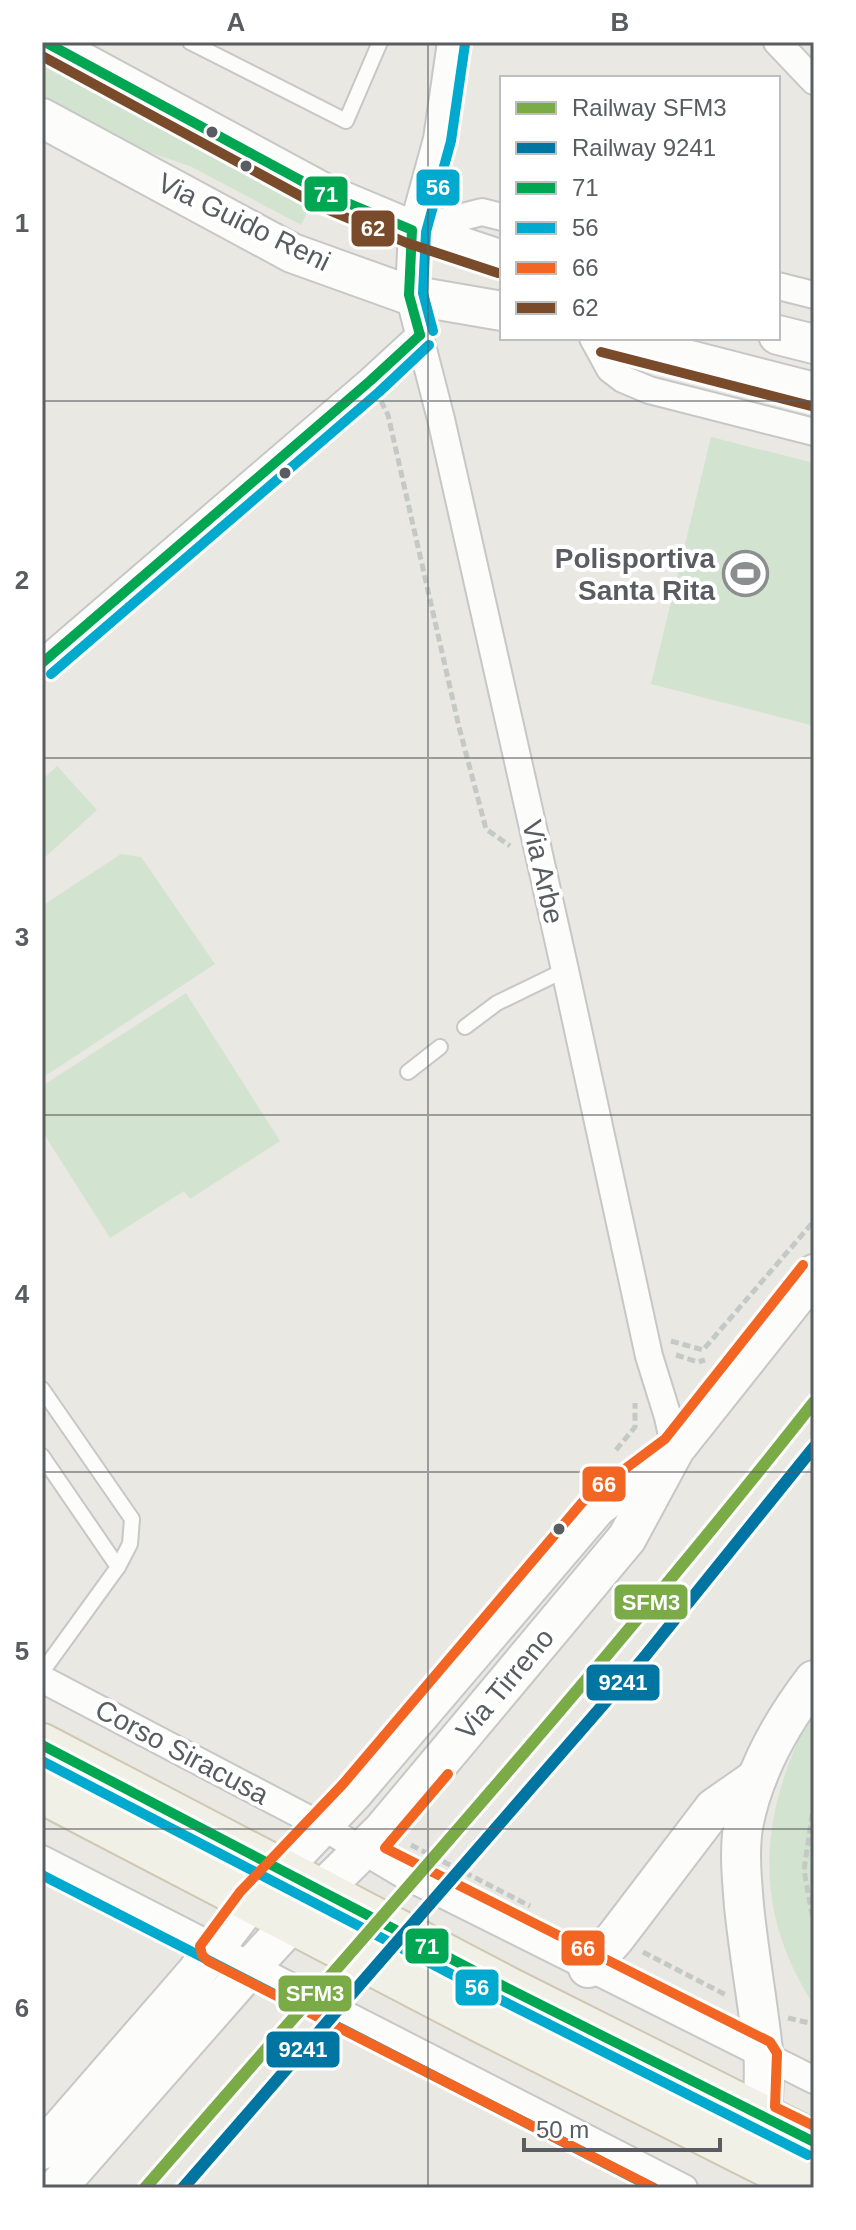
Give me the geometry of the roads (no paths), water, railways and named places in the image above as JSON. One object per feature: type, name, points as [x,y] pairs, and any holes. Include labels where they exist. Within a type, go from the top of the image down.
[{"type":"main road","name":"Corso Siracusa","points":[[42,1745],[507,1988],[814,2142]]},
{"type":"main road","points":[[42,1792],[481,2021],[760,2175],[812,2188]]},
{"type":"street","points":[[45,42],[324,193],[412,230],[500,259]]},
{"type":"street","name":"Via Arbe","points":[[451,42],[437,139],[412,230],[409,295],[441,419],[649,1356],[675,1449]]},
{"type":"street","points":[[777,42],[814,81]]},
{"type":"street","name":"Via Guido Reni","points":[[42,118],[292,253],[409,295],[500,311]]},
{"type":"street","points":[[412,230],[482,212],[500,216]]},
{"type":"street","points":[[780,286],[814,295]]},
{"type":"street","points":[[42,663],[420,335]]},
{"type":"street","points":[[780,336],[814,344]]},
{"type":"street","points":[[594,340],[610,369],[623,379],[649,390],[814,432]]},
{"type":"street","points":[[620,342],[814,392]]},
{"type":"street","name":"Via Tirreno","points":[[57,2188],[265,1974],[310,1932],[375,1858],[383,1830],[627,1538],[675,1449],[814,1274]]},
{"type":"street","name":"Via Tirreno","points":[[42,2150],[195,1974],[251,1901],[353,1793],[597,1507],[675,1449]]},
{"type":"street","name":"Corso Siracusa","points":[[42,1679],[542,1945],[814,2080]]},
{"type":"street","points":[[760,2175],[763,2054],[741,1867],[743,1828],[757,1778],[774,1742],[795,1704],[814,1680]]},
{"type":"street","points":[[588,1968],[615,1938],[714,1808],[757,1778]]},
{"type":"street","points":[[42,1859],[684,2188]]},
{"type":"lane","points":[[190,42],[346,121],[380,42]]},
{"type":"lane","points":[[465,1027],[497,1003],[565,970]]},
{"type":"lane","points":[[408,1072],[440,1047]]},
{"type":"lane","points":[[42,1389],[132,1519],[130,1544],[118,1567],[42,1672]]},
{"type":"lane","points":[[42,1456],[118,1567]]},
{"type":"rail line","name":"SFM3","points":[[145,2188],[568,1701],[814,1402]]},
{"type":"rail line","name":"9241","points":[[183,2188],[642,1660],[814,1447]]},
{"type":"place","name":"Polisportiva Santa Rita","points":[[746,574]]}]
